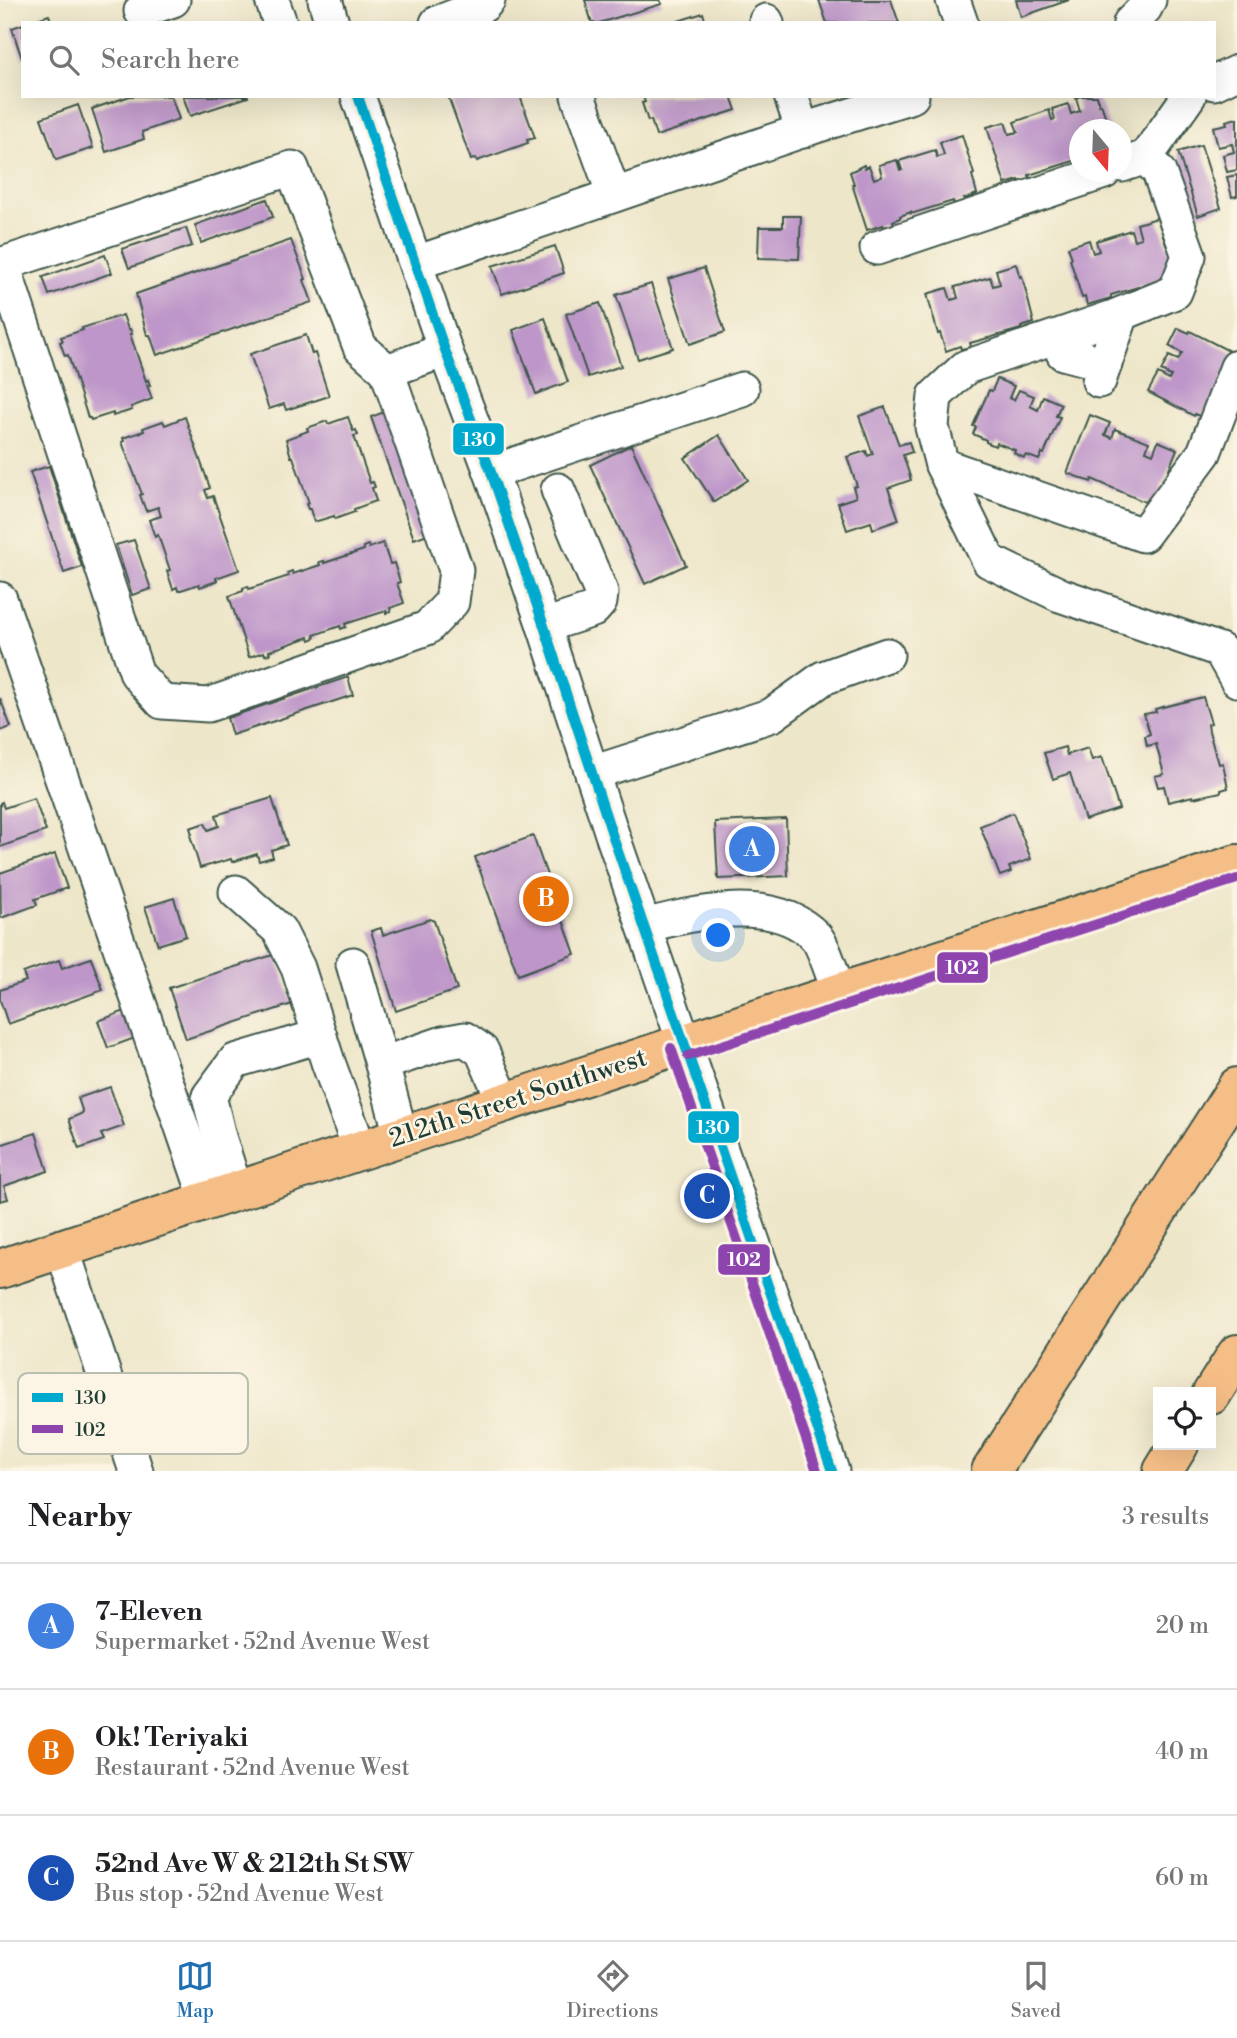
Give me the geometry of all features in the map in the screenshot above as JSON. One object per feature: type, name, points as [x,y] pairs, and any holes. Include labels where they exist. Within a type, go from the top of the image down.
[{"type":"main road","name":"212th Street Southwest","points":[[0,1269],[839,992],[1237,864]]},
{"type":"main road","points":[[991,1471],[1237,1087]]},
{"type":"main road","points":[[1216,1387],[1237,1354]]},
{"type":"main road","points":[[1163,1471],[1176,1450]]},
{"type":"street","points":[[141,10],[173,0]]},
{"type":"street","points":[[272,0],[279,21]]},
{"type":"street","points":[[325,0],[331,21]]},
{"type":"street","points":[[442,21],[484,5],[488,0]]},
{"type":"street","points":[[953,0],[960,21]]},
{"type":"street","points":[[1132,21],[1149,0]]},
{"type":"street","points":[[1216,82],[1237,72]]},
{"type":"street","points":[[359,98],[445,350],[491,472],[832,1471]]},
{"type":"street","points":[[579,98],[614,195]]},
{"type":"street","points":[[792,98],[803,131]]},
{"type":"street","points":[[416,263],[906,98]]},
{"type":"street","points":[[1187,98],[1134,161],[1159,172],[1189,256],[1175,292],[1122,314],[965,367],[935,397],[932,427],[942,465],[989,561],[1060,595],[1220,650],[1237,680]]},
{"type":"street","points":[[292,168],[360,347],[387,371],[456,570],[452,602],[427,628],[208,705],[162,702],[137,674],[11,323],[2,265],[292,168]]},
{"type":"street","points":[[877,248],[1074,182]]},
{"type":"street","points":[[1062,335],[1063,353],[1102,373],[1122,314]]},
{"type":"street","points":[[387,371],[445,350]]},
{"type":"street","points":[[942,465],[1143,535],[1203,453],[1237,367]]},
{"type":"street","points":[[491,472],[742,389]]},
{"type":"street","points":[[544,626],[593,610],[600,602],[601,592],[558,489]]},
{"type":"street","points":[[0,599],[221,1196]]},
{"type":"street","points":[[592,773],[772,715],[823,678],[887,655]]},
{"type":"street","points":[[236,892],[279,930],[298,968],[359,1150]]},
{"type":"street","points":[[644,926],[694,914],[730,911],[759,911],[796,920],[818,939],[839,992]]},
{"type":"street","points":[[353,964],[401,1136]]},
{"type":"street","points":[[221,1196],[219,1138],[209,1096],[236,1060],[320,1036]]},
{"type":"street","points":[[382,1064],[443,1043],[466,1039],[482,1051],[504,1102]]},
{"type":"street","points":[[62,1248],[103,1373]]},
{"type":"street","points":[[130,1454],[136,1471]]},
{"type":"building","points":[[585,0],[660,0],[662,4],[606,21],[591,21]]},
{"type":"building","points":[[819,0],[891,0],[898,21],[826,21]]},
{"type":"building","points":[[1016,0],[1069,0],[1021,17]]},
{"type":"building","points":[[703,13],[705,21],[678,21]]},
{"type":"building","points":[[49,15],[51,21],[31,21]]},
{"type":"building","points":[[21,25],[21,56],[12,28]]},
{"type":"building","points":[[124,98],[172,98],[179,119],[142,132],[144,139],[106,152],[92,109]]},
{"type":"building","points":[[184,98],[245,98],[190,116]]},
{"type":"building","points":[[449,98],[521,98],[535,138],[477,161],[476,158],[471,160]]},
{"type":"building","points":[[644,98],[732,98],[736,110],[656,136],[642,103],[645,102]]},
{"type":"building","points":[[1076,98],[1097,98],[1106,119],[1069,119],[1069,162],[1029,175],[1030,179],[1005,184],[987,127],[1005,122],[1009,134],[1018,132],[1014,122],[1049,110],[1052,120],[1055,119],[1052,109],[1068,104],[1071,114],[1080,111]]},
{"type":"building","points":[[78,105],[93,148],[56,160],[41,118]]},
{"type":"building","points":[[1237,118],[1237,170],[1227,172],[1223,155],[1234,152],[1232,144],[1218,147],[1213,127],[1227,124],[1226,121]]},
{"type":"building","points":[[962,135],[977,194],[954,204],[953,201],[911,212],[900,216],[893,221],[894,224],[867,230],[850,172],[864,165],[865,168],[869,166],[874,179],[882,176],[879,165],[897,160],[902,170],[899,161],[935,150],[937,157],[944,155],[940,142]]},
{"type":"building","points":[[1201,145],[1221,208],[1198,216],[1178,152]]},
{"type":"building","points":[[1237,175],[1237,196],[1232,197],[1227,177]]},
{"type":"building","points":[[267,199],[273,217],[201,243],[195,225]]},
{"type":"building","points":[[783,216],[801,216],[799,259],[758,258],[759,227],[783,227]]},
{"type":"building","points":[[1157,218],[1175,267],[1175,276],[1087,305],[1085,297],[1082,298],[1068,247],[1089,240],[1093,253],[1099,251],[1096,241],[1131,230],[1134,240],[1141,238],[1137,224]]},
{"type":"building","points":[[186,228],[192,246],[129,268],[122,249]]},
{"type":"building","points":[[291,240],[312,302],[157,355],[150,335],[147,335],[136,294]]},
{"type":"building","points":[[555,246],[564,273],[502,294],[492,266]]},
{"type":"building","points":[[105,255],[112,273],[49,295],[43,277]]},
{"type":"building","points":[[1016,264],[1020,277],[1022,276],[1034,323],[970,343],[971,347],[961,349],[960,346],[946,351],[940,333],[938,334],[927,294],[947,288],[951,300],[958,298],[955,287],[990,277],[993,286],[1000,284],[996,270]]},
{"type":"building","points":[[704,268],[725,332],[690,344],[668,279]]},
{"type":"building","points":[[651,284],[673,348],[638,359],[616,295]]},
{"type":"building","points":[[600,303],[621,366],[588,377],[566,314]]},
{"type":"building","points":[[123,315],[132,334],[146,381],[148,380],[150,385],[147,385],[152,399],[131,407],[132,410],[91,420],[88,418],[68,355],[65,356],[61,337]]},
{"type":"building","points":[[545,318],[568,382],[536,394],[513,330]]},
{"type":"building","points":[[1178,328],[1189,333],[1190,331],[1235,354],[1203,418],[1148,392],[1158,374],[1169,380],[1171,376],[1161,371],[1169,356],[1178,360],[1182,353],[1169,346]]},
{"type":"building","points":[[306,335],[329,396],[286,410],[284,404],[269,409],[250,354]]},
{"type":"building","points":[[997,379],[1014,386],[1009,398],[1014,400],[1019,390],[1034,396],[1030,406],[1038,410],[1043,396],[1061,404],[1056,416],[1060,417],[1039,460],[1026,455],[1024,458],[1014,453],[1015,450],[997,443],[995,446],[973,434],[976,427],[973,426],[989,390],[992,391]]},
{"type":"building","points":[[885,407],[899,445],[909,442],[912,452],[903,455],[911,480],[888,488],[899,520],[873,529],[871,522],[847,530],[838,503],[856,497],[853,487],[857,486],[847,457],[866,451],[868,456],[873,454],[859,416]]},
{"type":"building","points":[[389,410],[433,532],[414,539],[371,417]]},
{"type":"building","points":[[1090,415],[1110,423],[1105,435],[1112,438],[1115,429],[1149,442],[1146,451],[1153,454],[1158,441],[1177,449],[1154,506],[1092,479],[1091,482],[1067,473]]},
{"type":"building","points":[[185,417],[210,488],[205,490],[208,498],[213,496],[239,570],[200,587],[199,584],[178,591],[177,587],[173,589],[167,571],[170,570],[158,535],[155,537],[149,520],[161,516],[158,507],[146,511],[122,442],[123,438],[144,431],[143,428],[163,421],[165,425]]},
{"type":"building","points":[[348,417],[353,431],[356,430],[358,435],[354,436],[370,483],[373,482],[375,487],[372,488],[376,501],[335,519],[334,516],[314,522],[286,439],[308,431],[307,428]]},
{"type":"building","points":[[719,435],[748,480],[714,502],[685,458]]},
{"type":"building","points":[[631,445],[686,565],[645,584],[590,465]]},
{"type":"building","points":[[49,466],[82,567],[64,573],[30,472]]},
{"type":"building","points":[[134,540],[151,589],[132,595],[116,545]]},
{"type":"building","points":[[383,543],[390,564],[394,563],[404,603],[390,608],[391,611],[386,613],[345,624],[346,627],[341,629],[340,626],[314,635],[315,638],[310,640],[309,637],[269,651],[270,654],[265,655],[264,652],[249,657],[229,596],[248,586],[249,589],[289,576],[287,573],[292,571],[293,574],[320,565],[319,562],[324,563],[364,550],[363,547],[368,545],[369,548]]},
{"type":"building","points":[[348,677],[353,695],[232,735],[227,718]]},
{"type":"building","points":[[1203,697],[1211,723],[1208,724],[1209,731],[1216,757],[1219,764],[1223,763],[1228,788],[1221,792],[1168,802],[1164,786],[1158,787],[1155,776],[1164,774],[1156,744],[1147,746],[1145,736],[1150,734],[1144,714]]},
{"type":"building","points":[[0,698],[11,727],[0,731]]},
{"type":"building","points":[[1065,747],[1067,755],[1088,748],[1092,760],[1102,757],[1119,809],[1085,820],[1070,773],[1053,779],[1044,753]]},
{"type":"building","points":[[34,798],[46,831],[0,847],[0,803],[2,802],[4,808]]},
{"type":"building","points":[[272,798],[287,845],[271,850],[273,857],[259,861],[257,854],[200,868],[190,828],[205,823],[208,830],[219,826],[216,815]]},
{"type":"building","points":[[1013,813],[1031,859],[1009,867],[1011,872],[1000,876],[980,826]]},
{"type":"building","points":[[786,819],[788,876],[718,879],[715,822]]},
{"type":"building","points":[[533,836],[575,954],[518,975],[475,857]]},
{"type":"building","points":[[55,854],[67,888],[35,899],[37,905],[1,918],[0,873]]},
{"type":"building","points":[[174,898],[186,936],[158,945],[145,907]]},
{"type":"building","points":[[430,919],[434,921],[457,990],[396,1011],[371,931],[381,928],[383,935]]},
{"type":"building","points":[[276,954],[292,1004],[186,1039],[169,988]]},
{"type":"building","points":[[91,958],[103,990],[8,1024],[0,1000],[0,990],[26,981],[23,973],[59,960],[62,968]]},
{"type":"building","points":[[133,1008],[143,1035],[108,1048],[98,1021]]},
{"type":"building","points":[[110,1087],[124,1126],[101,1134],[104,1140],[79,1149],[69,1119],[83,1113],[78,1098]]},
{"type":"building","points":[[36,1133],[48,1171],[4,1186],[8,1199],[0,1201],[0,1145]]},
{"type":"transit line","name":"130","points":[[359,98],[445,350],[491,472],[612,834],[832,1471]]},
{"type":"transit line","name":"102","points":[[688,1056],[1237,879]]},
{"type":"transit line","name":"102","points":[[671,1048],[817,1471]]},
{"type":"place","name":"7-Eleven","points":[[752,849]]},
{"type":"place","name":"Ok! Teriyaki","points":[[546,899]]},
{"type":"place","name":"52nd Ave W & 212th St SW","points":[[707,1196]]}]
